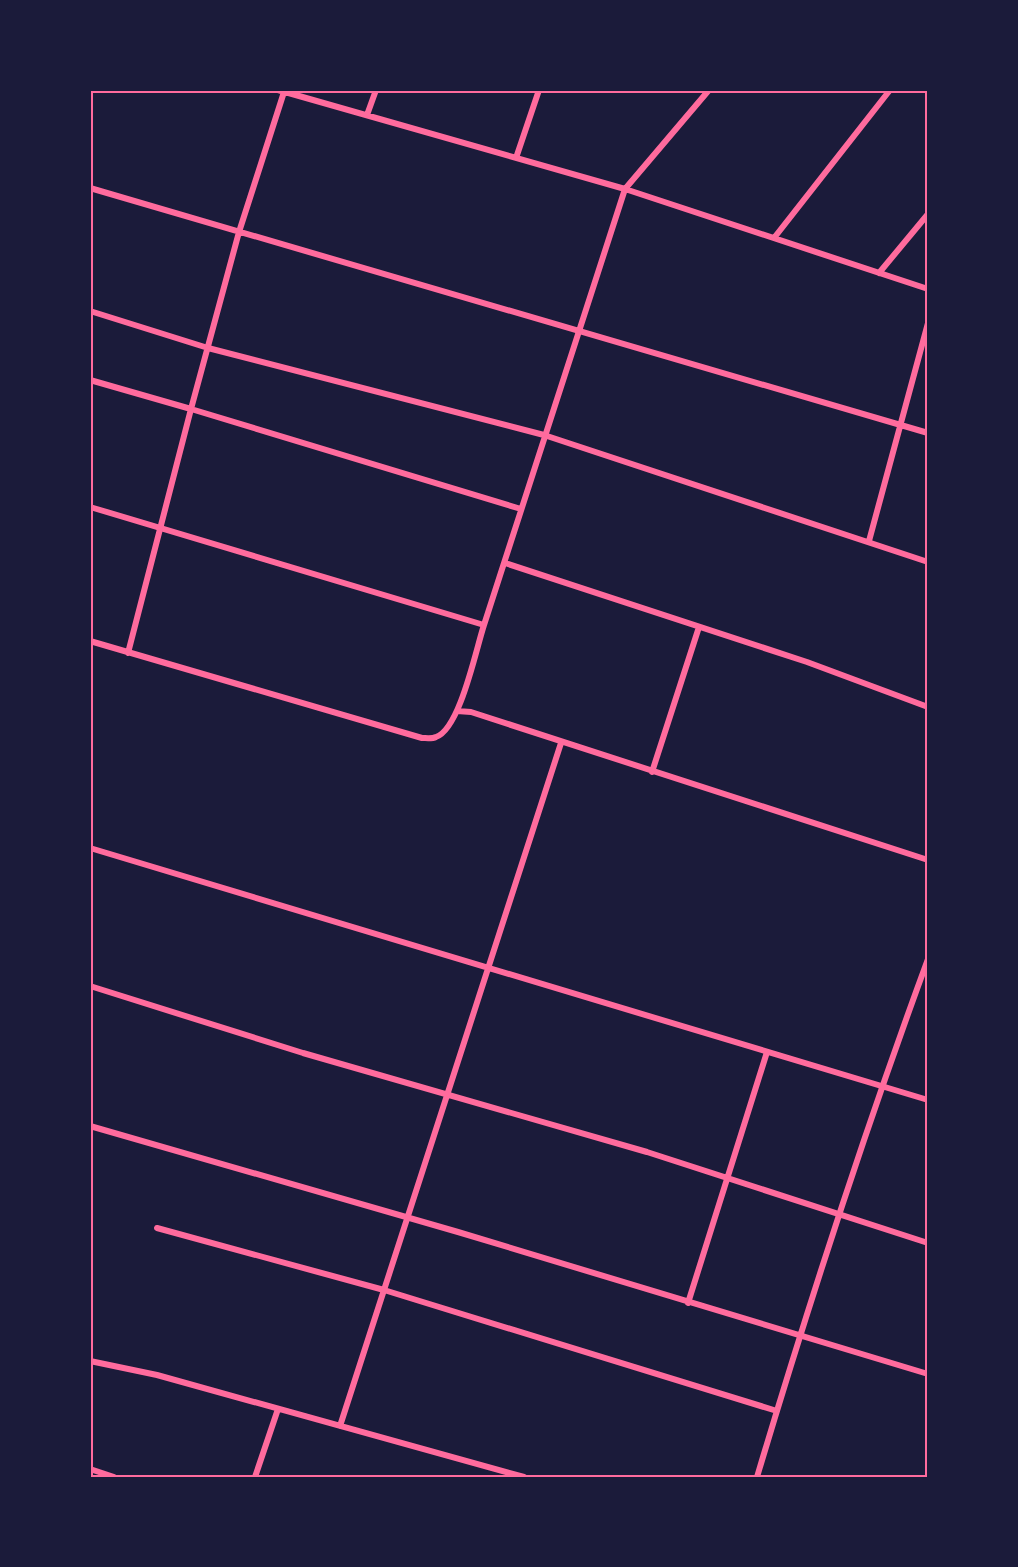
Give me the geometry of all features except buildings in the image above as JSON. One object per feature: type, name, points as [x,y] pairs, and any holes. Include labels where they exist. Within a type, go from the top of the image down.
[{"type":"street","points":[[367,115],[376,90]]},
{"type":"street","points":[[516,158],[539,90]]},
{"type":"street","points":[[90,641],[422,738],[437,737],[448,728],[457,711],[625,189],[709,90]]},
{"type":"street","points":[[774,238],[890,90]]},
{"type":"street","points":[[128,653],[239,232],[281,91],[625,189],[928,290]]},
{"type":"street","points":[[90,188],[928,433]]},
{"type":"street","points":[[879,273],[928,214]]},
{"type":"street","points":[[90,311],[208,348],[544,435],[928,562]]},
{"type":"street","points":[[869,541],[928,323]]},
{"type":"street","points":[[90,380],[521,509]]},
{"type":"street","points":[[90,507],[483,625]]},
{"type":"street","points":[[505,563],[807,662],[928,707]]},
{"type":"street","points":[[652,772],[699,627]]},
{"type":"street","points":[[457,711],[471,712],[928,860]]},
{"type":"street","points":[[340,1426],[561,743]]},
{"type":"street","points":[[90,848],[928,1101]]},
{"type":"street","points":[[757,1477],[799,1336],[882,1086],[928,959]]},
{"type":"street","points":[[90,986],[303,1053],[448,1093],[728,1178],[928,1243]]},
{"type":"street","points":[[688,1303],[767,1052]]},
{"type":"street","points":[[90,1126],[928,1374]]},
{"type":"street","points":[[157,1228],[384,1290],[777,1411]]},
{"type":"street","points":[[90,1361],[157,1375],[524,1477]]},
{"type":"street","points":[[255,1477],[278,1409]]},
{"type":"street","points":[[90,1469],[114,1477]]}]
